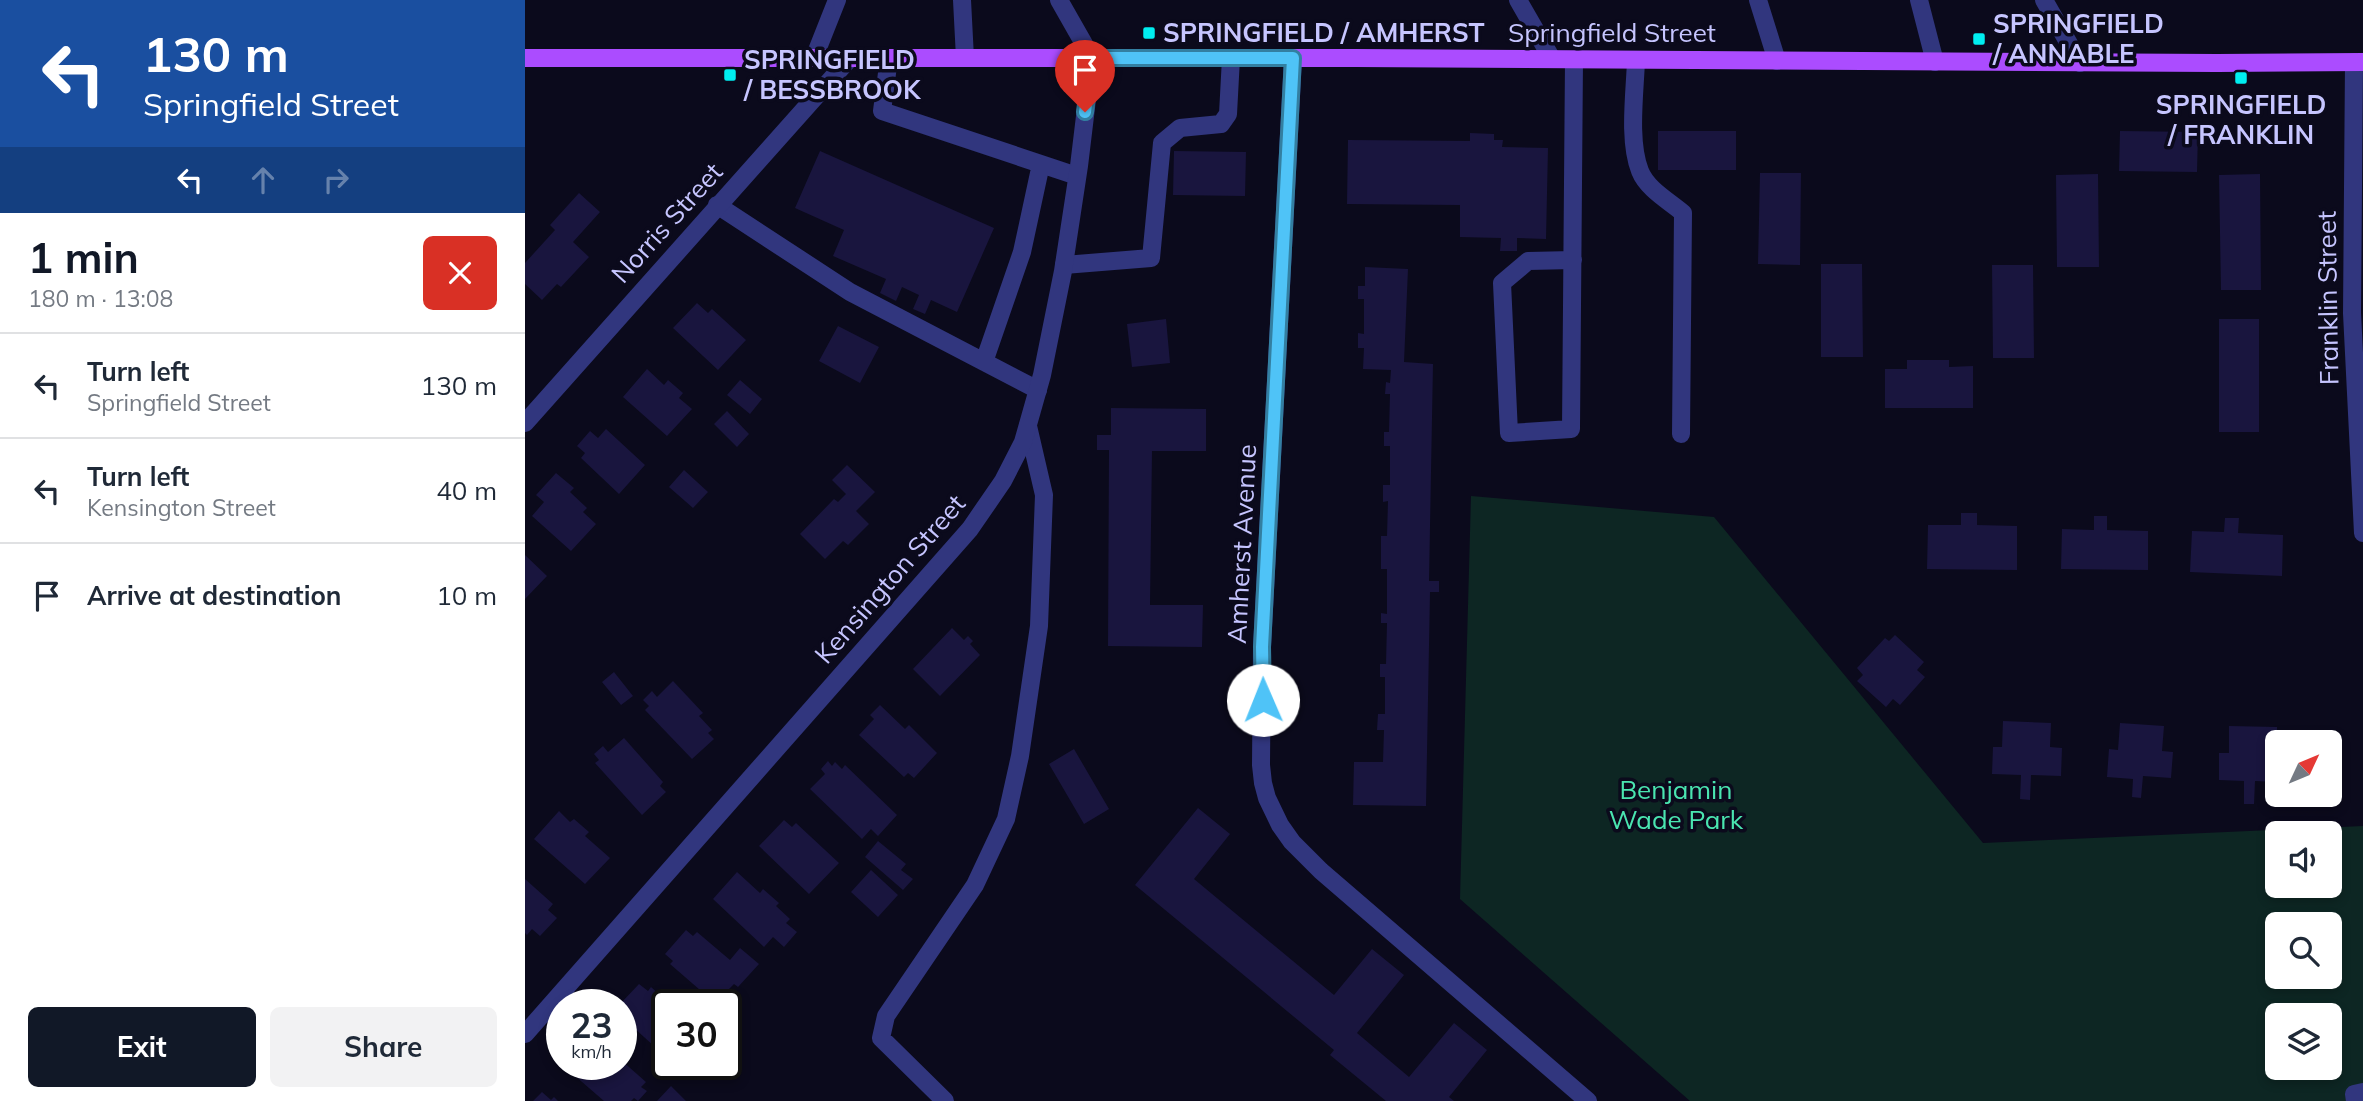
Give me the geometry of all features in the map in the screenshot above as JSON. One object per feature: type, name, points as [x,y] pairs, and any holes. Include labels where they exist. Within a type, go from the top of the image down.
[{"type":"main road","name":"Springfield Street","points":[[525,58],[2358,62]]},
{"type":"street","points":[[814,58],[837,0]]},
{"type":"street","points":[[962,0],[965,58]]},
{"type":"street","points":[[1059,0],[1092,58]]},
{"type":"street","points":[[1518,0],[1552,60]]},
{"type":"street","points":[[1758,0],[1777,61]]},
{"type":"street","points":[[1919,0],[1935,62]]},
{"type":"street","points":[[2044,0],[2080,62]]},
{"type":"street","name":"Norris Street","points":[[525,423],[850,58]]},
{"type":"street","points":[[889,58],[882,111],[1077,176]]},
{"type":"street","name":"Kensington Street","points":[[525,1034],[970,529],[1003,481],[1028,426],[1054,323],[1092,58]]},
{"type":"street","points":[[1064,265],[1151,258],[1162,143],[1180,128],[1221,124],[1227,114],[1231,58]]},
{"type":"street","name":"Amherst Avenue","points":[[1293,58],[1262,647],[1263,783],[1280,825],[1292,842],[1321,871],[1588,1101]]},
{"type":"street","points":[[1573,260],[1528,261],[1502,283],[1509,433],[1571,429],[1573,260],[1574,60]]},
{"type":"street","points":[[1636,60],[1634,140],[1640,172],[1652,188],[1683,213],[1681,434]]},
{"type":"street","name":"Franklin Street","points":[[2358,62],[2352,313],[2363,533]]},
{"type":"street","points":[[984,362],[1022,252],[1041,164]]},
{"type":"street","points":[[717,205],[850,292],[1038,390]]},
{"type":"street","points":[[945,1101],[881,1038],[886,1016],[975,885],[1006,820],[1020,756],[1039,626],[1044,495],[1028,426]]},
{"type":"street","points":[[2355,1101],[2354,1094],[2363,1092]]},
{"type":"green space","name":"Benjamin Wade Park","points":[[1471,496],[1714,517],[1983,843],[2265,830],[2265,898],[2342,898],[2342,827],[2363,826],[2363,1101],[1690,1101],[1460,899]]},
{"type":"building","points":[[1658,131],[1736,131],[1736,170],[1658,170]]},
{"type":"building","points":[[2120,131],[2198,132],[2197,172],[2119,171]]},
{"type":"building","points":[[1470,133],[1494,134],[1494,140],[1503,140],[1502,147],[1548,148],[1546,239],[1517,238],[1517,251],[1500,251],[1501,238],[1460,237],[1460,205],[1347,204],[1348,140],[1470,141]]},
{"type":"building","points":[[820,151],[994,228],[957,312],[931,300],[925,314],[913,309],[919,295],[902,287],[896,301],[880,293],[886,279],[833,256],[844,230],[795,208]]},
{"type":"building","points":[[1174,151],[1246,152],[1245,196],[1173,195]]},
{"type":"building","points":[[1760,173],[1801,173],[1800,265],[1758,264]]},
{"type":"building","points":[[2098,174],[2099,267],[2057,267],[2056,175]]},
{"type":"building","points":[[2260,174],[2261,290],[2221,290],[2219,175]]},
{"type":"building","points":[[579,193],[600,212],[573,242],[589,257],[561,287],[557,284],[542,300],[525,284],[525,263],[555,230],[550,225]]},
{"type":"building","points":[[1821,264],[1862,264],[1863,357],[1821,357]]},
{"type":"building","points":[[1992,265],[2033,265],[2034,358],[1993,358]]},
{"type":"building","points":[[1365,267],[1408,269],[1404,362],[1433,364],[1429,581],[1439,581],[1439,592],[1430,592],[1426,806],[1353,805],[1354,762],[1383,762],[1384,730],[1377,730],[1378,714],[1385,714],[1385,677],[1380,677],[1380,664],[1386,664],[1387,623],[1381,623],[1381,613],[1387,614],[1387,569],[1381,569],[1381,536],[1387,536],[1388,501],[1383,502],[1383,485],[1390,485],[1390,446],[1384,446],[1384,432],[1389,432],[1390,394],[1385,394],[1386,382],[1390,383],[1391,370],[1363,369],[1364,348],[1358,348],[1358,333],[1364,334],[1364,299],[1358,299],[1358,286],[1365,286]]},
{"type":"building","points":[[697,303],[708,313],[712,309],[746,340],[718,370],[673,328]]},
{"type":"building","points":[[1166,319],[1170,363],[1132,367],[1127,324]]},
{"type":"building","points":[[2219,319],[2259,319],[2259,432],[2219,432]]},
{"type":"building","points":[[838,326],[879,347],[860,383],[819,361]]},
{"type":"building","points":[[1907,360],[1949,360],[1949,367],[1973,366],[1973,408],[1885,408],[1885,369],[1907,369]]},
{"type":"building","points":[[647,369],[664,385],[668,380],[683,393],[679,398],[692,409],[667,436],[623,397]]},
{"type":"building","points":[[740,380],[762,399],[750,414],[727,395]]},
{"type":"building","points":[[1111,408],[1206,409],[1206,451],[1152,451],[1150,605],[1203,605],[1202,647],[1108,646],[1109,450],[1097,450],[1097,435],[1111,435]]},
{"type":"building","points":[[727,411],[749,434],[737,447],[714,424]]},
{"type":"building","points":[[606,429],[645,465],[619,494],[581,458],[585,453],[577,446],[590,431],[598,438]]},
{"type":"building","points":[[847,465],[875,492],[856,511],[869,524],[848,545],[843,541],[825,559],[800,534],[834,499],[838,502],[846,494],[832,480]]},
{"type":"building","points":[[684,470],[708,492],[693,508],[669,487]]},
{"type":"building","points":[[556,473],[574,488],[570,492],[587,508],[583,512],[596,524],[571,551],[532,516],[544,502],[536,495]]},
{"type":"building","points":[[1961,513],[1977,513],[1977,525],[2017,526],[2017,570],[1927,569],[1928,525],[1961,525]]},
{"type":"building","points":[[2094,516],[2107,516],[2107,530],[2148,531],[2148,570],[2061,569],[2062,529],[2094,530]]},
{"type":"building","points":[[2225,518],[2239,518],[2238,533],[2283,535],[2282,576],[2190,572],[2192,531],[2224,532]]},
{"type":"building","points":[[525,555],[547,576],[525,599]]},
{"type":"building","points":[[952,628],[964,640],[968,636],[973,641],[970,644],[980,655],[940,696],[913,669]]},
{"type":"building","points":[[1895,635],[1924,662],[1917,670],[1925,677],[1900,705],[1893,699],[1886,707],[1857,681],[1863,675],[1857,668],[1885,638],[1889,641]]},
{"type":"building","points":[[614,672],[633,696],[621,705],[602,682]]},
{"type":"building","points":[[673,681],[703,713],[699,716],[712,730],[708,733],[714,739],[692,759],[645,710],[649,706],[643,700],[652,691],[657,697]]},
{"type":"building","points":[[880,705],[905,729],[909,725],[937,753],[914,778],[908,773],[904,777],[859,735],[874,719],[870,715]]},
{"type":"building","points":[[2003,721],[2051,723],[2050,747],[2062,748],[2061,776],[2031,775],[2030,800],[2020,799],[2021,775],[1992,774],[1993,747],[2002,747]]},
{"type":"building","points":[[2120,723],[2164,726],[2162,751],[2173,752],[2171,778],[2143,776],[2141,798],[2132,797],[2133,779],[2107,777],[2109,749],[2118,750]]},
{"type":"building","points":[[2229,726],[2277,727],[2277,730],[2265,730],[2265,781],[2255,781],[2254,804],[2244,804],[2244,781],[2219,780],[2219,753],[2229,753]]},
{"type":"building","points":[[624,738],[663,782],[660,786],[666,792],[642,815],[595,763],[599,760],[594,754],[603,746],[608,752]]},
{"type":"building","points":[[1074,749],[1109,809],[1084,824],[1049,764]]},
{"type":"building","points":[[828,761],[832,766],[835,762],[842,769],[845,765],[897,815],[878,836],[871,829],[862,839],[810,789],[825,774],[821,769]]},
{"type":"building","points":[[1198,808],[1230,834],[1194,879],[1334,995],[1372,949],[1404,975],[1357,1033],[1409,1077],[1454,1023],[1487,1050],[1449,1097],[1454,1101],[1386,1101],[1330,1055],[1334,1050],[1135,885]]},
{"type":"building","points":[[559,811],[570,822],[574,819],[589,832],[585,836],[610,858],[585,884],[534,839]]},
{"type":"building","points":[[784,820],[792,827],[796,823],[839,863],[809,894],[759,846]]},
{"type":"building","points":[[878,841],[906,864],[901,870],[913,879],[903,890],[865,857]]},
{"type":"building","points":[[871,870],[898,895],[878,917],[851,892]]},
{"type":"building","points":[[737,872],[760,893],[763,889],[779,903],[776,906],[790,919],[786,923],[797,932],[784,947],[773,937],[764,947],[713,899]]},
{"type":"building","points":[[525,879],[553,904],[548,910],[557,918],[540,936],[532,929],[527,935],[525,933]]},
{"type":"building","points":[[686,930],[693,936],[697,932],[730,960],[740,948],[759,964],[738,987],[734,984],[729,989],[699,989],[670,964],[673,961],[665,954]]},
{"type":"building","points":[[639,984],[648,991],[651,987],[653,989],[651,989],[651,1043],[637,1031],[637,989],[634,989]]},
{"type":"building","points":[[637,1074],[646,1082],[641,1087],[647,1091],[638,1101],[634,1098],[631,1101],[604,1101],[580,1080],[637,1080]]},
{"type":"building","points":[[671,1086],[686,1101],[657,1101]]},
{"type":"building","points":[[542,1092],[551,1100],[554,1097],[558,1101],[533,1101]]},
{"type":"place","name":"SPRINGFIELD / AMHERST","points":[[1149,33]]},
{"type":"place","name":"SPRINGFIELD / ANNABLE","points":[[1979,39]]},
{"type":"place","name":"SPRINGFIELD / BESSBROOK","points":[[730,75]]},
{"type":"place","name":"SPRINGFIELD / FRANKLIN","points":[[2241,78]]},
{"type":"route","points":[[1085,112],[1092,58],[1293,58],[1262,647],[1263,700]]}]
